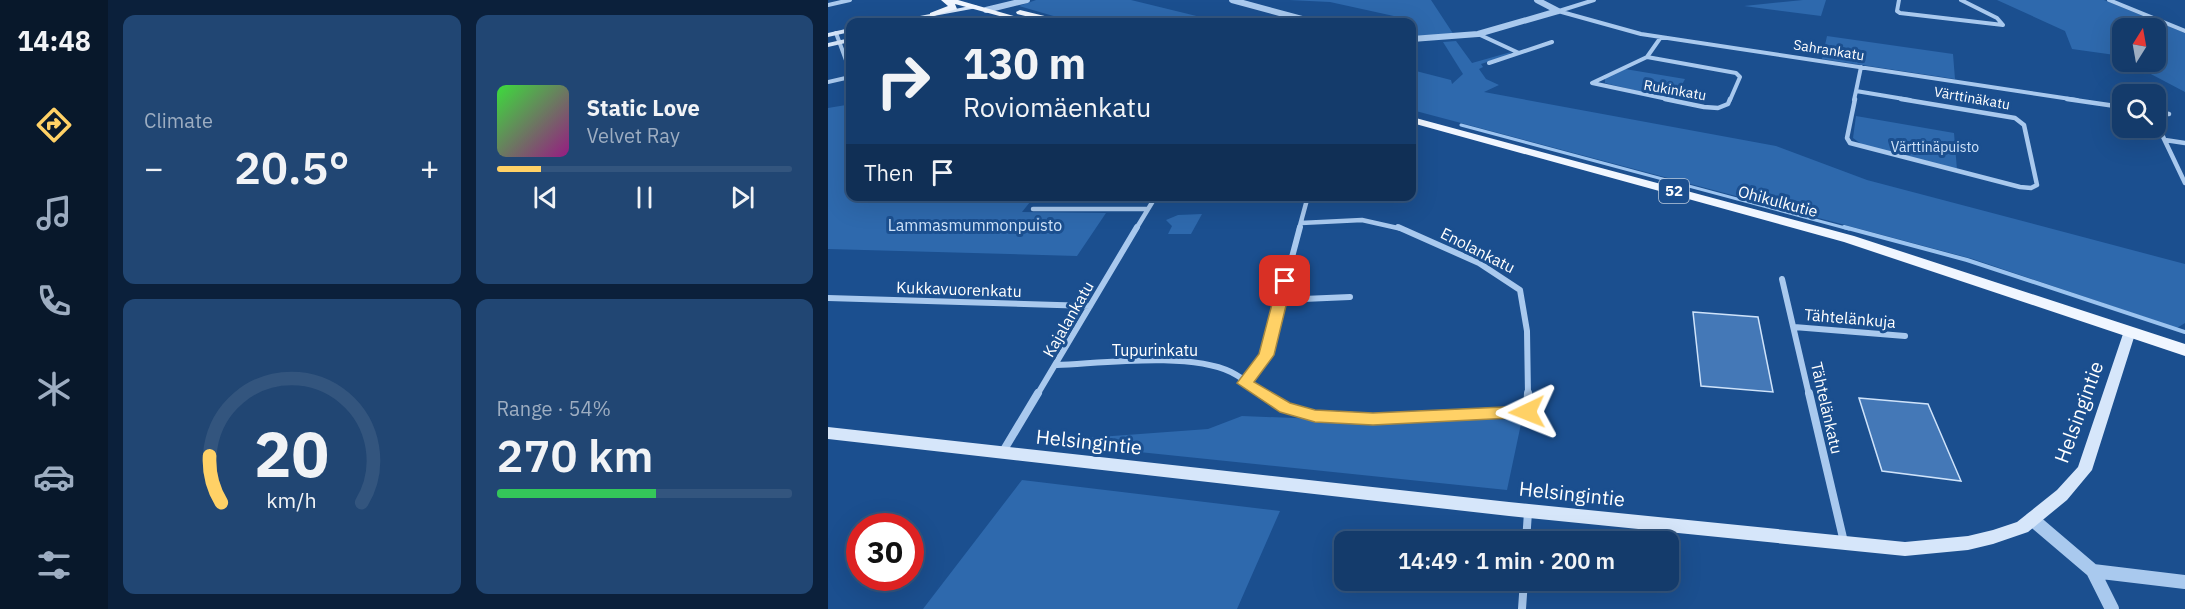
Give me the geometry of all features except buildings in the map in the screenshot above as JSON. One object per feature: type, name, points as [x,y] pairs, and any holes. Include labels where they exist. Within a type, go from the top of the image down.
[{"type":"main road","points":[[947,0],[976,3],[1019,18]]},
{"type":"main road","points":[[935,18],[954,7],[947,0]]},
{"type":"main road","points":[[936,18],[976,3]]},
{"type":"main road","points":[[938,18],[1004,3],[1047,18]]},
{"type":"main road","points":[[828,45],[846,41]]},
{"type":"main road","name":"Ohikulkutie","points":[[1416,121],[1849,239],[2130,331]]},
{"type":"main road","name":"52","points":[[2130,331],[2185,350]]},
{"type":"main road","name":"Helsingintie","points":[[828,433],[1528,511],[1905,549],[1968,543],[2022,527],[2062,495],[2084,470],[2130,331]]},
{"type":"street","points":[[828,4],[850,0]]},
{"type":"street","points":[[1004,3],[1027,0]]},
{"type":"street","points":[[1232,0],[1298,18]]},
{"type":"street","name":"Sahrankatu","points":[[1537,0],[1558,11],[1623,30],[1661,37],[2112,105]]},
{"type":"street","points":[[1416,39],[1478,34],[1594,0]]},
{"type":"street","points":[[1899,0],[1897,11],[1900,13],[2003,25],[1998,18],[1961,0]]},
{"type":"street","points":[[2109,0],[2185,31]]},
{"type":"street","points":[[832,34],[839,42],[846,60]]},
{"type":"street","points":[[1478,34],[1519,53]]},
{"type":"street","name":"Rukinkatu","points":[[1647,57],[1727,70],[1740,77],[1728,104],[1718,108],[1614,90],[1592,83],[1596,79],[1647,57],[1661,37]]},
{"type":"street","points":[[1489,63],[1552,42]]},
{"type":"street","name":"Värttinäkatu","points":[[1856,91],[2015,118],[2024,125],[2037,185],[2031,188],[2020,187],[1854,145],[1847,138],[1856,91],[1861,67]]},
{"type":"street","points":[[828,82],[846,78]]},
{"type":"street","points":[[2165,140],[2185,143]]},
{"type":"street","points":[[2165,140],[2185,183]]},
{"type":"street","name":"Kajalankatu","points":[[1002,453],[1057,365],[1153,201]]},
{"type":"street","points":[[1245,383],[1266,355],[1307,201]]},
{"type":"street","points":[[1033,208],[1148,209]]},
{"type":"street","name":"Enolankatu","points":[[1300,223],[1358,219],[1384,222],[1408,230],[1501,274],[1519,287],[1524,302],[1529,383],[1527,412]]},
{"type":"street","name":"Tähtelänkatu","points":[[1782,279],[1844,543]]},
{"type":"street","points":[[1280,300],[1350,297]]},
{"type":"street","name":"Kukkavuorenkatu","points":[[828,298],[1090,306]]},
{"type":"street","name":"Tähtelänkuja","points":[[1794,327],[1905,336]]},
{"type":"street","name":"Tupurinkatu","points":[[1057,365],[1179,361],[1206,364],[1230,372],[1286,408],[1315,416],[1373,419],[1527,412]]},
{"type":"street","points":[[1527,531],[1528,511]]},
{"type":"street","points":[[2032,519],[2093,571],[2112,609]]},
{"type":"street","points":[[2093,571],[2185,582]]},
{"type":"street","points":[[1522,609],[1523,591]]},
{"type":"green space","points":[[1036,0],[1131,0],[1205,18],[1060,18],[1019,6]]},
{"type":"green space","points":[[1289,0],[1431,0],[1454,35],[1416,36],[1416,18],[1403,18],[1330,2]]},
{"type":"green space","points":[[1826,0],[1821,16],[1744,6]]},
{"type":"green space","points":[[1997,0],[2104,0],[2148,18],[2112,18],[2112,55],[2072,49],[2065,31]]},
{"type":"green space","points":[[2166,25],[2185,33],[2185,92],[2147,72],[2166,72]]},
{"type":"green space","points":[[1827,36],[1953,54],[1955,79],[1822,59]]},
{"type":"green space","points":[[1456,41],[1472,63],[1511,52],[1509,55],[1481,64],[1483,67],[1479,69],[1486,79],[1499,85],[1484,92],[1776,146],[1867,180],[2185,264],[2185,323],[2177,328],[1973,259],[1416,111],[1416,71],[1451,80],[1452,84],[1463,74],[1443,42]]},
{"type":"green space","points":[[1625,69],[1685,79],[1674,100],[1605,83],[1605,78]]},
{"type":"green space","name":"Lammasmummonpuisto","points":[[846,105],[846,201],[1030,202],[1022,212],[1106,213],[1077,256],[828,249],[828,108]]},
{"type":"green space","name":"Värttinäpuisto","points":[[1856,116],[1954,133],[1957,170],[1864,146],[1853,138]]},
{"type":"green space","points":[[1202,214],[1191,234],[1168,234],[1172,226],[1166,220],[1178,215]]},
{"type":"green space","points":[[1242,416],[1392,422],[1522,419],[1507,490],[1052,443],[1058,440],[1208,429]]},
{"type":"green space","points":[[1022,480],[1280,511],[1237,609],[923,609]]},
{"type":"waterway","points":[[1461,125],[1849,229]]},
{"type":"waterway","points":[[1844,227],[1967,260],[2185,332]]},
{"type":"route","points":[[1285,281],[1266,355],[1245,383],[1286,408],[1315,416],[1373,419],[1527,412]]}]
